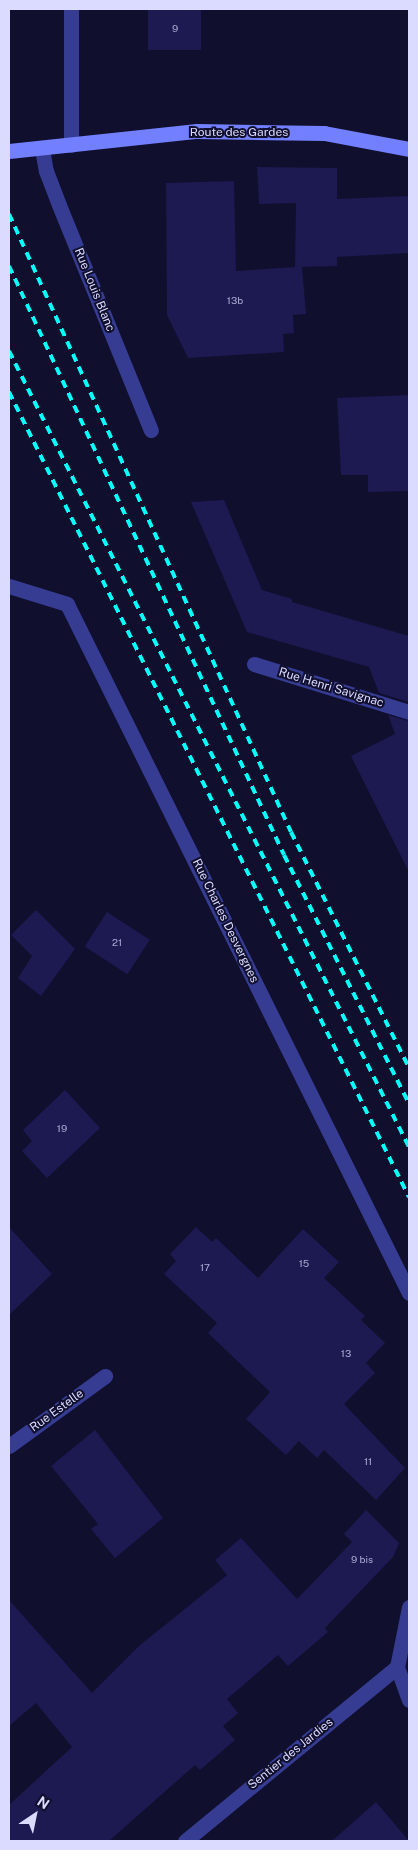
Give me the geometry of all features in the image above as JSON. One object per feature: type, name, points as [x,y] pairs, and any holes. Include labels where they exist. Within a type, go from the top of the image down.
[{"type":"main road","name":"Route des Gardes","points":[[9,151],[42,149],[197,131],[324,133],[409,149]]},
{"type":"street","points":[[71,9],[71,145]]},
{"type":"street","name":"Rue Louis Blanc","points":[[42,149],[49,179],[152,430]]},
{"type":"street","name":"Rue Charles Desvergnes","points":[[9,586],[67,604],[409,1293]]},
{"type":"street","name":"Rue Henri Savignac","points":[[254,664],[409,712]]},
{"type":"street","name":"Rue Estelle","points":[[9,1446],[105,1376]]},
{"type":"street","points":[[409,1607],[397,1667],[409,1700]]},
{"type":"street","name":"Sentier des Jardies","points":[[185,1841],[397,1667]]},
{"type":"building","points":[[148,9],[201,9],[201,50],[148,50]]},
{"type":"building","points":[[257,167],[337,168],[337,199],[409,196],[409,253],[337,257],[337,266],[302,267],[306,314],[293,315],[294,333],[283,334],[284,352],[188,358],[167,315],[166,183],[234,181],[236,271],[295,267],[296,203],[259,204]]},
{"type":"building","points":[[409,395],[409,491],[368,492],[368,475],[341,475],[337,398]]},
{"type":"building","points":[[224,500],[262,590],[292,599],[292,602],[409,636],[409,702],[379,693],[369,667],[247,632],[191,502]]},
{"type":"building","points":[[388,715],[409,721],[409,872],[351,756],[395,734]]},
{"type":"building","points":[[36,910],[75,949],[41,996],[18,978],[32,956],[11,935]]},
{"type":"building","points":[[107,912],[150,940],[127,974],[85,946]]},
{"type":"building","points":[[65,1090],[100,1128],[47,1178],[22,1151],[32,1141],[23,1130]]},
{"type":"building","points":[[9,1227],[52,1274],[9,1315]]},
{"type":"building","points":[[196,1227],[212,1242],[216,1238],[258,1278],[303,1229],[339,1262],[324,1278],[365,1316],[361,1320],[385,1343],[366,1363],[375,1373],[344,1404],[405,1468],[376,1500],[324,1450],[317,1458],[299,1441],[286,1455],[246,1419],[270,1392],[208,1333],[217,1323],[164,1274],[176,1261],[170,1254]]},
{"type":"building","points":[[95,1430],[163,1518],[115,1558],[91,1529],[98,1524],[51,1466]]},
{"type":"building","points":[[366,1510],[399,1543],[393,1557],[325,1628],[328,1632],[288,1666],[278,1655],[227,1699],[238,1713],[223,1726],[235,1740],[200,1770],[195,1765],[109,1841],[9,1841],[9,1805],[72,1747],[36,1703],[9,1726],[9,1600],[92,1693],[139,1646],[227,1575],[215,1560],[241,1538],[297,1599],[352,1542],[344,1534]]},
{"type":"building","points":[[376,1802],[409,1841],[332,1841]]},
{"type":"railway","points":[[9,214],[291,832],[409,1068]]},
{"type":"railway","points":[[9,266],[284,855],[409,1104]]},
{"type":"railway","points":[[9,351],[409,1147]]},
{"type":"railway","points":[[9,392],[409,1197]]}]
